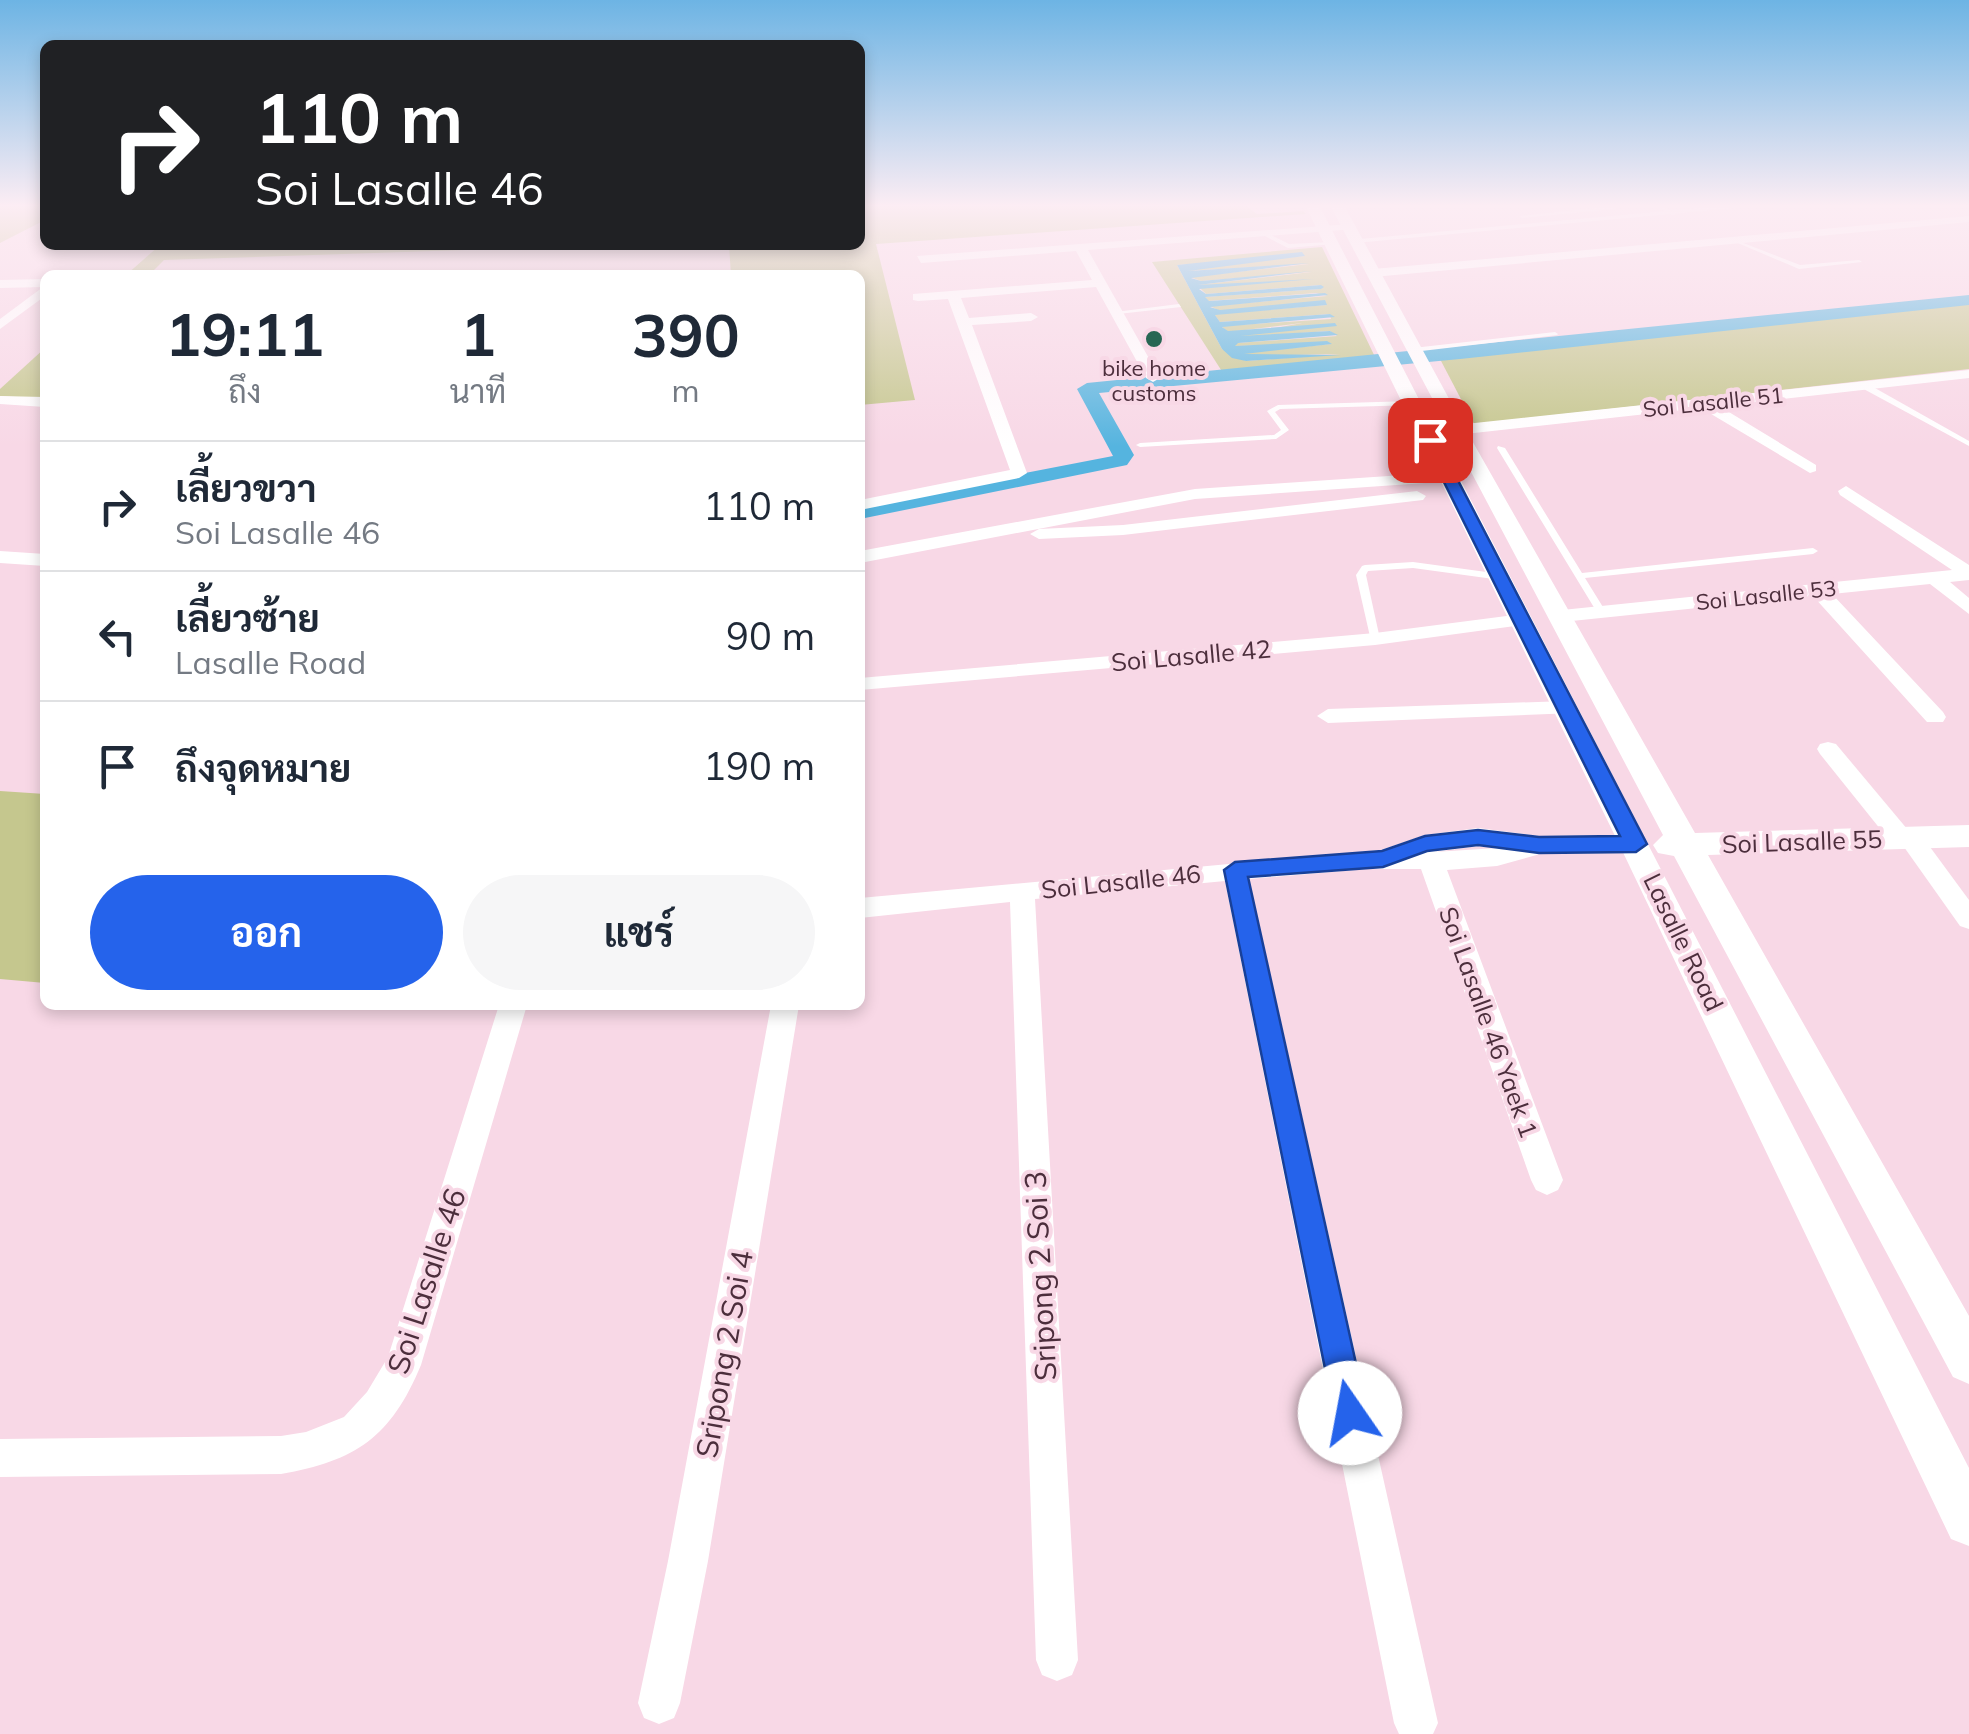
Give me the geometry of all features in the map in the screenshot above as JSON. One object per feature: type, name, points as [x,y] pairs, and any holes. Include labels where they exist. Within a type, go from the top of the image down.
[{"type":"street","points":[[918,297],[1064,286]]},
{"type":"street","points":[[1105,286],[1153,378]]},
{"type":"street","name":"Lasalle Road","points":[[1353,286],[1636,844],[1969,1521]]},
{"type":"street","name":"Lasalle Road","points":[[1380,286],[1969,1361]]},
{"type":"street","points":[[0,324],[40,291]]},
{"type":"street","points":[[865,504],[1019,474],[1013,448],[953,294]]},
{"type":"street","points":[[964,322],[1031,316]]},
{"type":"street","name":"Soi Lasalle 51","points":[[1456,430],[1969,374]]},
{"type":"street","points":[[0,400],[40,402]]},
{"type":"street","points":[[1704,403],[1810,468]]},
{"type":"street","points":[[865,556],[1126,504],[1272,490],[1452,485]]},
{"type":"street","points":[[972,536],[1124,530],[1452,485]]},
{"type":"street","points":[[1272,490],[1288,510]]},
{"type":"street","points":[[1846,491],[1969,574]]},
{"type":"street","points":[[0,556],[40,560]]},
{"type":"street","name":"Soi Lasalle 53","points":[[1562,616],[1969,574]]},
{"type":"street","points":[[1935,578],[1969,608]]},
{"type":"street","points":[[1818,590],[1935,717]]},
{"type":"street","name":"Soi Lasalle 42","points":[[865,684],[1375,638],[1522,620]]},
{"type":"street","points":[[1328,716],[1566,708]]},
{"type":"street","points":[[1828,749],[1906,838],[1969,919]]},
{"type":"street","name":"Soi Lasalle 55","points":[[1636,844],[1969,836]]},
{"type":"street","name":"Soi Lasalle 46","points":[[1383,859],[1425,844],[1478,838],[1539,845],[1636,844]]},
{"type":"street","name":"Soi Lasalle 46","points":[[865,907],[1235,870],[1383,859],[1432,864],[1507,857],[1539,845]]},
{"type":"street","name":"Soi Lasalle 46 Yaek 1","points":[[1432,864],[1547,1180]]},
{"type":"street","points":[[1235,870],[1416,1723]]},
{"type":"street","name":"Sripong 2 Soi 3","points":[[1022,891],[1058,1660]]},
{"type":"street","name":"Soi Lasalle 46","points":[[0,1458],[281,1454],[327,1449],[351,1436],[381,1406],[403,1364],[511,1010]]},
{"type":"street","name":"Sripong 2 Soi 4","points":[[659,1703],[692,1542],[784,1010]]},
{"type":"lane","points":[[1118,312],[1179,306]]},
{"type":"lane","points":[[1413,350],[1555,334]]},
{"type":"lane","points":[[1864,385],[1969,444]]},
{"type":"lane","points":[[1140,445],[1276,436],[1285,430],[1271,411],[1278,407],[1411,403]]},
{"type":"lane","points":[[1501,448],[1601,612]]},
{"type":"lane","points":[[1579,576],[1813,551]]},
{"type":"lane","points":[[1375,638],[1361,575],[1365,568],[1414,566],[1501,577]]},
{"type":"green space","points":[[865,286],[886,286],[915,400],[865,405]]},
{"type":"green space","points":[[1167,286],[1188,286],[1222,349],[1246,361],[1340,354],[1248,356],[1242,353],[1331,344],[1234,346],[1237,343],[1337,336],[1330,331],[1239,335],[1302,323],[1228,332],[1221,326],[1331,319],[1330,314],[1220,322],[1214,314],[1327,305],[1220,311],[1210,306],[1327,296],[1316,293],[1208,301],[1204,297],[1341,286],[1376,359],[1223,373]]},
{"type":"green space","points":[[1198,286],[1309,286],[1206,294]]},
{"type":"green space","points":[[1969,303],[1969,369],[1474,424],[1440,359]]},
{"type":"green space","points":[[40,353],[40,399],[0,396],[0,389]]},
{"type":"green space","points":[[0,791],[40,794],[40,983],[0,979]]},
{"type":"water","points":[[1188,286],[1234,286],[1199,289],[1206,294],[1324,287],[1205,297],[1209,301],[1325,293],[1328,295],[1210,307],[1220,310],[1325,300],[1327,305],[1215,315],[1220,322],[1330,314],[1335,317],[1222,327],[1228,331],[1335,323],[1337,326],[1240,336],[1330,331],[1338,335],[1235,346],[1327,341],[1332,344],[1244,354],[1341,355],[1246,361],[1232,358],[1222,349]]},
{"type":"waterway","points":[[865,511],[1120,461],[1124,455],[1087,389],[1097,387],[1460,354],[1969,300]]},
{"type":"place","name":"bike home customs","points":[[1154,339]]},
{"type":"route","points":[[1350,1413],[1235,870],[1383,859],[1425,844],[1478,838],[1539,845],[1636,844],[1430,440]]}]
